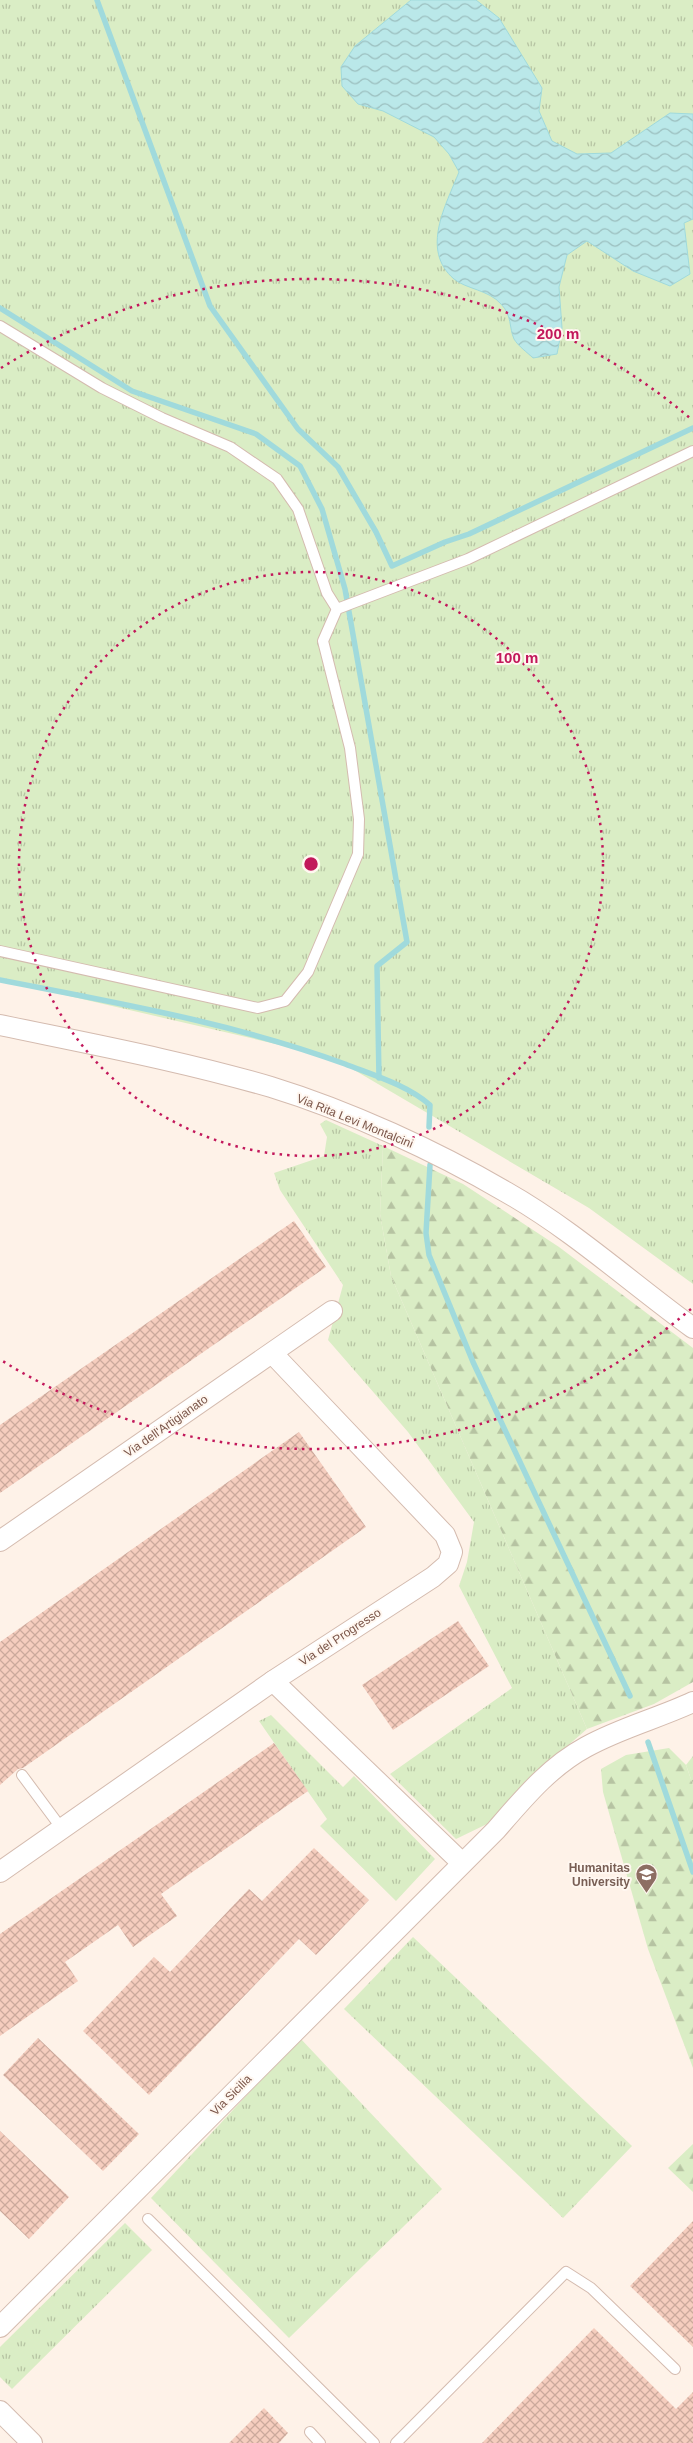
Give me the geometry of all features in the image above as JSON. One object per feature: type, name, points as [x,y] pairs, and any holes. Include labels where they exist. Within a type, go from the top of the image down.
[{"type":"street","name":"Via Rita Levi Montalcini","points":[[0,1025],[217,1072],[273,1088],[378,1127],[451,1162],[545,1216],[693,1328]]},
{"type":"street","name":"Via dell'Artigianato","points":[[0,1541],[332,1311]]},
{"type":"street","name":"Via del Progresso","points":[[0,1872],[274,1681],[433,1577],[448,1564],[452,1552],[445,1535],[272,1353]]},
{"type":"street","points":[[274,1681],[461,1862]]},
{"type":"street","name":"Via Sicilia","points":[[0,2327],[461,1862],[496,1830],[539,1781],[565,1760],[588,1746],[693,1702]]},
{"type":"street","points":[[0,2412],[32,2443]]},
{"type":"lane","points":[[0,326],[102,388],[162,418],[230,447],[277,480],[298,509],[327,593],[337,608]]},
{"type":"lane","points":[[0,951],[258,1008],[285,1001],[308,972],[358,854],[359,819],[350,748],[323,641],[337,608],[468,559],[693,451]]},
{"type":"lane","points":[[22,1775],[62,1829]]},
{"type":"lane","points":[[148,2219],[374,2443]]},
{"type":"lane","points":[[396,2443],[566,2272],[591,2288],[675,2369]]},
{"type":"lane","points":[[310,2432],[320,2443]]},
{"type":"green space","points":[[0,0],[693,0],[693,1284],[589,1208],[332,1057],[0,980]]},
{"type":"green space","points":[[326,1120],[383,1146],[380,1214],[391,1276],[587,1729],[543,1767],[487,1824],[456,1839],[390,1774],[512,1688],[459,1586],[467,1562],[474,1522],[408,1432],[328,1340],[343,1285],[280,1190],[274,1173],[324,1156],[327,1137],[320,1124]]},
{"type":"green space","points":[[383,1146],[463,1184],[559,1247],[693,1348],[693,1682],[654,1704],[587,1729],[391,1276],[380,1214]]},
{"type":"green space","points":[[271,1715],[343,1787],[354,1776],[435,1859],[396,1901],[320,1826],[327,1819],[259,1721]]},
{"type":"green space","name":"Humanitas University","points":[[669,1748],[686,1765],[693,1785],[693,2068],[648,1949],[603,1792],[601,1769],[626,1755]]},
{"type":"green space","points":[[693,1756],[693,1785],[686,1765]]},
{"type":"green space","points":[[413,1937],[632,2146],[563,2218],[344,2009]]},
{"type":"green space","points":[[300,2038],[442,2189],[289,2338],[151,2198]]},
{"type":"green space","points":[[693,2144],[693,2192],[668,2168]]},
{"type":"green space","points":[[125,2223],[152,2250],[12,2389],[0,2377],[0,2347]]},
{"type":"water","points":[[411,0],[476,0],[499,18],[542,88],[539,111],[552,141],[577,154],[611,153],[670,113],[693,114],[693,219],[684,223],[690,274],[670,286],[633,271],[587,241],[567,255],[559,287],[562,328],[557,354],[533,358],[520,347],[512,335],[509,317],[505,308],[496,299],[454,279],[444,267],[439,255],[437,241],[439,227],[459,172],[449,154],[434,137],[383,111],[358,104],[342,86],[341,67],[355,46]]},
{"type":"building","points":[[294,1221],[326,1267],[0,1493],[0,1425]]},
{"type":"building","points":[[299,1432],[366,1527],[23,1768],[18,1769],[0,1785],[0,1642]]},
{"type":"building","points":[[458,1621],[489,1666],[393,1730],[362,1685]]},
{"type":"building","points":[[274,1743],[308,1791],[161,1894],[177,1916],[133,1947],[118,1925],[65,1962],[78,1981],[0,2036],[0,1934]]},
{"type":"building","points":[[314,1848],[369,1900],[316,1955],[299,1939],[149,2095],[83,2031],[154,1957],[170,1972],[249,1889],[262,1901]]},
{"type":"building","points":[[38,2038],[139,2134],[103,2171],[3,2075]]},
{"type":"building","points":[[0,2131],[69,2197],[29,2239],[0,2211]]},
{"type":"building","points":[[693,2221],[693,2347],[630,2286]]},
{"type":"building","points":[[594,2328],[676,2409],[693,2392],[693,2443],[482,2443]]},
{"type":"building","points":[[264,2408],[288,2433],[279,2443],[229,2443]]},
{"type":"waterway","points":[[97,0],[210,306],[298,429],[338,467],[376,532],[392,566],[445,542],[469,534],[693,428]]},
{"type":"waterway","points":[[0,308],[132,391],[256,434],[300,466],[322,509],[345,589],[407,942],[377,966],[379,1078]]},
{"type":"waterway","points":[[0,980],[217,1025],[345,1064],[389,1081],[421,1098],[430,1105],[429,1127]]},
{"type":"waterway","points":[[430,1165],[426,1233],[429,1255],[473,1362],[630,1696]]},
{"type":"waterway","points":[[648,1742],[693,1872]]},
{"type":"place","name":"Humanitas University","points":[[646,1894]]}]
